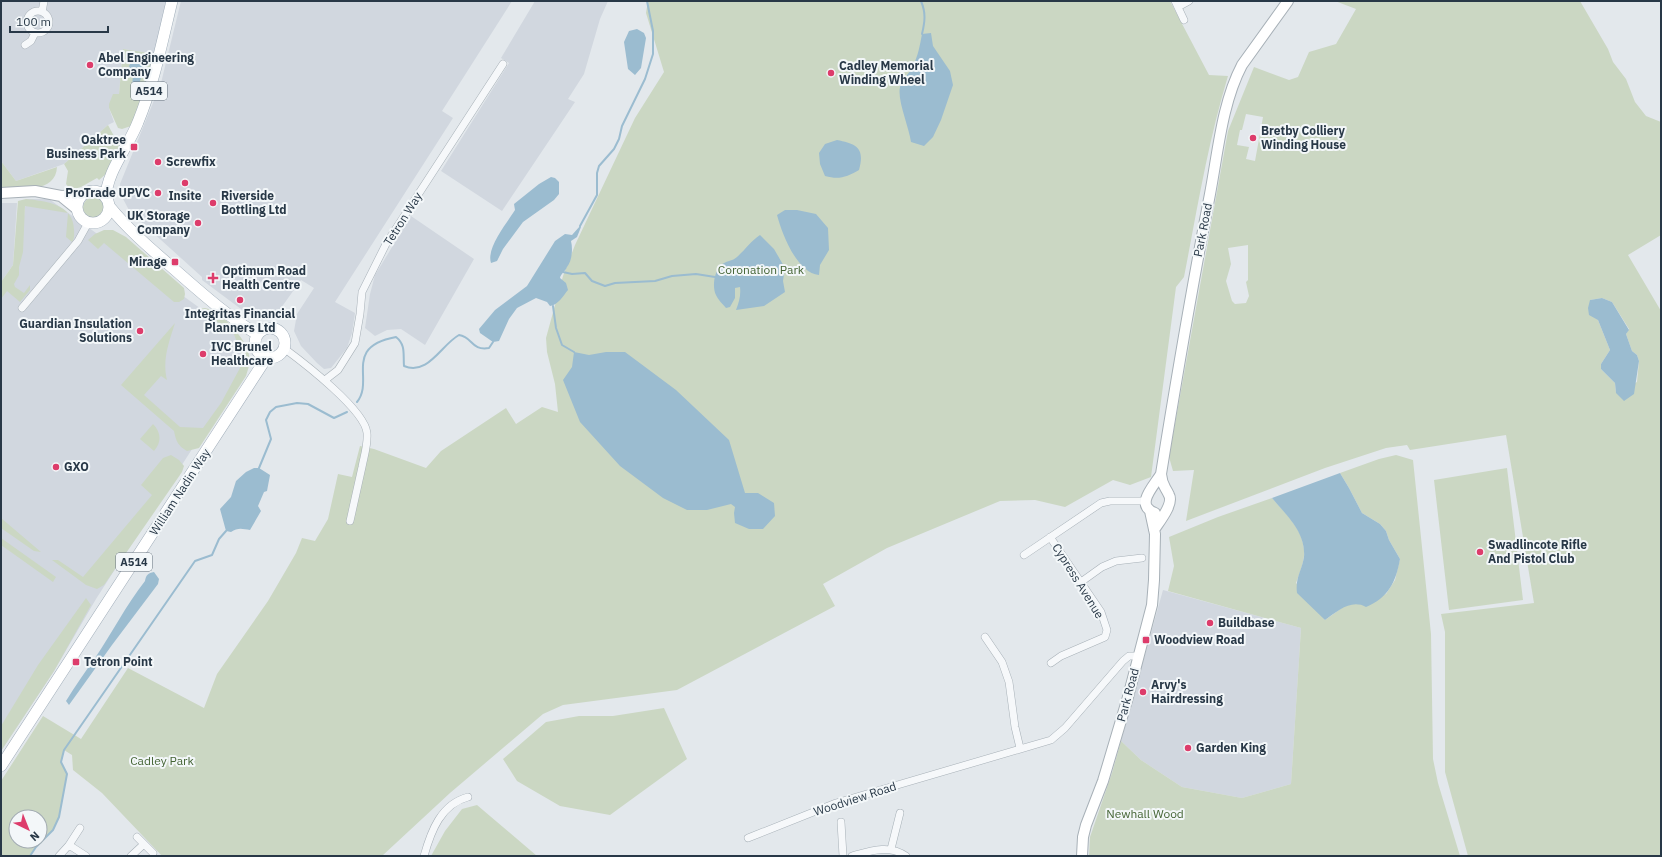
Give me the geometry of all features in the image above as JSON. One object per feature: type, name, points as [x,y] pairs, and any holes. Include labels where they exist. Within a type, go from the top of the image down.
[{"type":"main road","name":"A514","points":[[102,221],[108,214],[106,189],[138,123],[153,78],[172,1]]},
{"type":"main road","name":"Park Road","points":[[1154,530],[1166,511],[1171,499],[1162,484],[1161,474],[1197,259],[1227,101],[1236,76],[1242,66],[1288,1]]},
{"type":"main road","name":"A514","points":[[81,196],[86,192],[92,191],[111,176]]},
{"type":"main road","points":[[1,193],[36,191],[61,196],[81,196],[77,203],[76,209]]},
{"type":"main road","points":[[92,191],[98,191],[108,202],[124,225],[228,315],[257,334]]},
{"type":"main road","points":[[61,196],[76,209],[81,219],[88,223],[97,223],[102,221],[124,225]]},
{"type":"main road","points":[[267,328],[277,329],[283,333],[285,339],[284,349],[277,356],[267,357],[262,355],[256,348],[255,340],[257,334],[267,328]]},
{"type":"main road","name":"William Nadin Way","points":[[1,766],[267,357]]},
{"type":"main road","name":"Park Road","points":[[1082,856],[1083,837],[1086,825],[1104,781],[1152,604],[1154,580],[1154,530],[1150,511],[1145,501],[1146,496],[1161,474]]},
{"type":"main road","points":[[1151,490],[1159,488],[1167,491]]},
{"type":"main road","points":[[1150,511],[1157,513],[1166,511]]},
{"type":"street","points":[[42,12],[44,1]]},
{"type":"street","points":[[1184,20],[1176,4],[1189,1]]},
{"type":"street","points":[[32,12],[42,12],[48,18],[48,27],[40,33],[35,33],[28,27],[27,18],[32,12]]},
{"type":"street","points":[[25,45],[31,41],[35,33]]},
{"type":"street","name":"Tetron Way","points":[[325,380],[338,370],[355,342],[362,292],[386,244],[503,64]]},
{"type":"street","points":[[22,308],[78,241],[88,223]]},
{"type":"street","points":[[284,349],[306,364],[325,380],[362,420],[367,431],[366,447],[350,521]]},
{"type":"street","points":[[1024,555],[1101,503],[1110,501],[1145,501]]},
{"type":"street","name":"Cypress Avenue","points":[[1050,537],[1101,612],[1107,630],[1105,637],[1061,656],[1051,663]]},
{"type":"street","points":[[1081,582],[1102,567],[1116,561],[1142,558]]},
{"type":"street","points":[[985,637],[1002,662],[1009,682],[1015,728],[1020,748]]},
{"type":"street","name":"Woodview Road","points":[[748,838],[836,803],[1051,740],[1059,735],[1123,660],[1129,656],[1138,656]]},
{"type":"street","points":[[424,856],[430,835],[438,820],[449,806],[468,797]]},
{"type":"street","points":[[891,849],[900,813]]},
{"type":"street","points":[[841,822],[843,856]]},
{"type":"street","points":[[59,856],[69,845],[80,828]]},
{"type":"street","points":[[137,837],[152,853]]},
{"type":"street","points":[[131,856],[144,844]]},
{"type":"street","points":[[69,845],[86,856]]},
{"type":"street","points":[[852,856],[891,849],[906,856]]},
{"type":"shaded area","points":[[1,1],[167,1],[156,54],[123,49],[119,94],[109,108],[114,122],[108,125],[64,164],[16,181],[1,161]]},
{"type":"shaded area","points":[[181,1],[512,1],[442,111],[453,118],[335,302],[355,313],[352,333],[347,348],[331,368],[324,369],[317,363],[301,346],[294,331],[297,314],[314,288],[301,280],[281,308],[274,314],[263,320],[249,315],[202,280],[202,277],[130,212],[122,197],[120,184],[161,83]]},
{"type":"shaded area","points":[[535,1],[608,1],[600,19],[584,74],[568,99],[575,102],[502,211],[441,171],[509,63],[501,58]]},
{"type":"shaded area","points":[[26,199],[49,199],[233,332],[244,351],[244,368],[96,599],[54,671],[1,751],[1,293],[18,271]]},
{"type":"shaded area","points":[[1,203],[17,203],[13,265],[1,282]]},
{"type":"shaded area","points":[[411,216],[474,259],[425,345],[401,329],[387,330],[375,336],[365,328],[370,294],[375,275]]},
{"type":"shaded area","points":[[1163,590],[1301,628],[1291,784],[1242,798],[1182,787],[1141,760],[1121,741]]},
{"type":"green space","points":[[648,1],[1170,1],[1209,75],[1228,76],[1198,201],[1184,277],[1176,287],[1151,477],[1130,485],[1113,480],[1065,507],[1035,500],[1000,501],[887,548],[823,584],[835,606],[677,690],[563,705],[543,714],[450,793],[382,856],[162,856],[102,793],[73,770],[72,755],[64,750],[61,762],[67,774],[59,817],[53,830],[48,835],[48,809],[8,809],[8,849],[35,849],[30,856],[1,856],[1,781],[43,716],[81,739],[128,668],[204,708],[217,674],[268,601],[296,553],[302,538],[315,541],[328,519],[338,474],[352,477],[360,446],[374,449],[426,468],[441,451],[506,408],[516,424],[542,407],[558,412],[555,384],[547,352],[546,338],[563,276],[575,245],[635,118],[664,72],[646,13]]},
{"type":"green space","points":[[1335,1],[1580,1],[1608,49],[1613,62],[1626,79],[1635,102],[1646,116],[1661,122],[1661,235],[1628,255],[1661,311],[1661,856],[1468,856],[1445,772],[1445,632],[1441,614],[1534,603],[1506,435],[1410,450],[1407,445],[1386,448],[1325,468],[1186,521],[1194,470],[1173,471],[1169,457],[1228,131],[1254,67],[1289,80],[1298,77],[1309,52],[1336,44],[1356,9]],"holes":[[[1246,114],[1263,117],[1255,161],[1246,159],[1249,147],[1237,145],[1240,130],[1242,130]],[[1248,245],[1248,280],[1246,282],[1249,296],[1246,303],[1235,304],[1232,301],[1226,281],[1231,264],[1228,248]],[[1602,298],[1612,302],[1629,329],[1626,334],[1632,351],[1637,355],[1639,361],[1637,382],[1616,393],[1615,383],[1601,369],[1601,364],[1610,350],[1590,300]]]},
{"type":"green space","points":[[123,49],[156,54],[149,82],[131,126],[122,129],[118,128],[109,108],[109,104],[113,94],[119,94]]},
{"type":"green space","points":[[108,125],[121,149],[107,173],[99,180],[97,178],[81,187],[71,190],[66,184],[68,171],[64,164]]},
{"type":"green space","points":[[1,161],[16,181],[57,167],[55,175],[44,185],[36,188],[1,190]]},
{"type":"green space","points":[[94,197],[102,200],[105,208],[102,216],[94,219],[86,216],[83,208],[86,200]]},
{"type":"green space","points":[[26,199],[50,203],[64,209],[68,213],[25,206],[23,252],[19,267],[19,275],[14,284],[15,287],[24,293],[30,285],[30,290],[20,302],[7,291],[1,299],[1,282],[13,265],[18,201]]},
{"type":"green space","points":[[68,213],[73,221],[74,238],[72,242],[66,237]]},
{"type":"green space","points":[[104,230],[113,230],[126,237],[184,288],[184,299],[179,302],[174,302],[104,243],[98,249],[88,240],[95,234]]},
{"type":"green space","points":[[205,308],[218,314],[232,326],[247,348],[250,358],[246,376],[199,448],[187,451],[178,443],[174,431],[121,385],[175,323],[165,365],[167,380],[161,376],[144,395],[180,427],[203,428],[221,403],[240,368],[241,352],[233,332],[208,316],[200,316],[187,320],[187,317],[193,312]]},
{"type":"green space","points":[[153,424],[158,430],[160,437],[157,448],[154,451],[140,439]]},
{"type":"green space","points":[[171,455],[179,460],[184,466],[182,472],[104,585],[97,589],[86,585],[52,560],[58,560],[83,577],[152,495],[141,485],[163,458]]},
{"type":"green space","name":"Newhall Wood","points":[[1396,455],[1413,460],[1431,634],[1433,759],[1438,783],[1460,856],[1089,856],[1090,837],[1112,773],[1121,741],[1141,760],[1182,787],[1242,798],[1291,784],[1301,628],[1168,591],[1174,566],[1169,537],[1218,517],[1272,498],[1289,517],[1302,539],[1304,556],[1296,583],[1325,620],[1346,605],[1359,603],[1386,594],[1395,580],[1400,559],[1389,540],[1386,531],[1380,524],[1362,513],[1340,473],[1379,459]]},
{"type":"green space","name":"Swadlincote Rifle And Pistol Club","points":[[1507,468],[1523,600],[1449,610],[1434,480]]},
{"type":"green space","points":[[1,518],[41,552],[34,551],[1,528]]},
{"type":"green space","points":[[1,538],[56,577],[53,582],[1,545]]},
{"type":"green space","points":[[86,598],[91,605],[54,671],[1,751],[1,726],[38,665]]},
{"type":"green space","points":[[664,708],[687,759],[610,815],[560,806],[517,781],[503,759],[546,722],[579,716],[613,716]]},
{"type":"green space","points":[[477,805],[537,856],[431,856],[445,831],[462,809]]},
{"type":"water","points":[[637,29],[644,33],[646,38],[641,68],[635,75],[628,69],[624,42],[629,31]]},
{"type":"water","points":[[931,33],[933,46],[950,71],[953,85],[941,120],[933,137],[924,146],[911,142],[900,99],[900,87],[912,69],[920,46],[922,34]]},
{"type":"water","points":[[136,60],[141,62],[144,69],[138,87],[135,90],[132,86],[133,75],[129,66],[132,61]]},
{"type":"water","points":[[837,140],[850,143],[858,148],[861,163],[859,170],[843,177],[835,178],[825,176],[820,164],[819,153],[825,144]]},
{"type":"water","points":[[551,177],[555,178],[559,182],[559,194],[554,200],[523,222],[503,249],[497,261],[491,263],[490,257],[494,243],[515,210],[514,204],[539,184]]},
{"type":"water","points":[[785,210],[797,210],[816,214],[828,228],[829,250],[820,265],[819,275],[811,273],[797,260],[787,242],[777,215]]},
{"type":"water","points":[[580,226],[581,227],[577,237],[571,241],[572,251],[570,262],[560,278],[566,283],[568,290],[560,300],[550,306],[547,302],[536,298],[517,308],[509,319],[499,341],[493,342],[480,333],[479,329],[495,310],[527,286],[555,241],[565,234],[572,235]]},
{"type":"water","points":[[760,235],[774,249],[785,268],[783,281],[785,292],[764,306],[736,310],[740,299],[740,287],[735,288],[735,298],[730,307],[726,308],[718,299],[714,288],[714,280],[717,272],[721,265],[735,258]]},
{"type":"water","points":[[1602,298],[1612,302],[1629,330],[1626,334],[1632,351],[1637,355],[1639,361],[1634,394],[1624,401],[1616,393],[1615,383],[1601,369],[1601,364],[1610,350],[1598,320],[1589,315],[1588,308],[1590,300]]},
{"type":"water","points":[[574,352],[589,355],[606,352],[625,352],[676,390],[729,440],[745,493],[758,493],[774,503],[775,516],[763,529],[749,529],[735,523],[735,507],[731,504],[707,510],[687,510],[663,498],[620,466],[580,422],[563,380],[572,367]]},
{"type":"water","points":[[254,468],[259,468],[270,475],[267,491],[264,492],[258,506],[261,511],[250,530],[236,529],[231,532],[226,531],[220,509],[231,497],[236,481],[246,472]]},
{"type":"water","points":[[1340,473],[1362,513],[1380,524],[1386,531],[1389,540],[1400,559],[1396,575],[1390,588],[1380,599],[1366,607],[1355,604],[1350,605],[1325,620],[1297,593],[1298,578],[1304,557],[1302,540],[1294,524],[1272,498]]},
{"type":"water","points":[[154,572],[159,579],[158,584],[69,705],[66,701],[73,690],[147,576]]},
{"type":"waterway","points":[[580,226],[597,195],[597,173],[599,166],[614,149],[619,139],[622,126],[645,79],[653,54],[653,31],[647,1]]},
{"type":"waterway","points":[[921,1],[924,9],[924,25],[922,34]]},
{"type":"waterway","points":[[563,272],[572,274],[585,273],[592,281],[605,286],[615,283],[655,281],[672,276],[696,274],[715,277]]},
{"type":"waterway","points":[[553,306],[556,328],[562,345],[574,352]]},
{"type":"waterway","points":[[357,402],[362,393],[363,365],[365,356],[370,348],[380,342],[396,337],[403,347],[404,366],[413,368],[420,367],[434,358],[459,335],[464,336],[479,348],[489,348],[493,342]]},
{"type":"waterway","points":[[259,468],[271,439],[266,420],[270,412],[276,407],[297,403],[308,404],[334,418],[347,412]]},
{"type":"waterway","points":[[30,856],[36,847],[53,830],[59,817],[67,774],[61,762],[64,750],[195,561],[212,555],[219,539],[226,531]]},
{"type":"place","name":"Abel Engineering Company","points":[[90,65]]},
{"type":"place","name":"Cadley Memorial Winding Wheel","points":[[831,73]]},
{"type":"place","name":"Bretby Colliery Winding House","points":[[1253,138]]},
{"type":"place","name":"Oaktree Business Park","points":[[134,147]]},
{"type":"place","name":"Screwfix","points":[[158,162]]},
{"type":"place","name":"Insite","points":[[185,183]]},
{"type":"place","name":"ProTrade UPVC","points":[[158,193]]},
{"type":"place","name":"Riverside Bottling Ltd","points":[[213,203]]},
{"type":"place","name":"UK Storage Company","points":[[198,223]]},
{"type":"place","name":"Mirage","points":[[175,262]]},
{"type":"place","name":"Optimum Road Health Centre","points":[[213,278]]},
{"type":"place","name":"Integritas Financial Planners Ltd","points":[[240,300]]},
{"type":"place","name":"Guardian Insulation Solutions","points":[[140,331]]},
{"type":"place","name":"IVC Brunel Healthcare","points":[[203,354]]},
{"type":"place","name":"GXO","points":[[56,467]]},
{"type":"place","name":"Swadlincote Rifle And Pistol Club","points":[[1480,552]]},
{"type":"place","name":"Buildbase","points":[[1210,623]]},
{"type":"place","name":"Woodview Road","points":[[1146,640]]},
{"type":"place","name":"Tetron Point","points":[[76,662]]},
{"type":"place","name":"Arvy's Hairdressing","points":[[1143,692]]},
{"type":"place","name":"Garden King","points":[[1188,748]]},
{"type":"park label","name":"Coronation Park","points":[[761,270]]},
{"type":"park label","name":"Cadley Park","points":[[162,761]]}]
